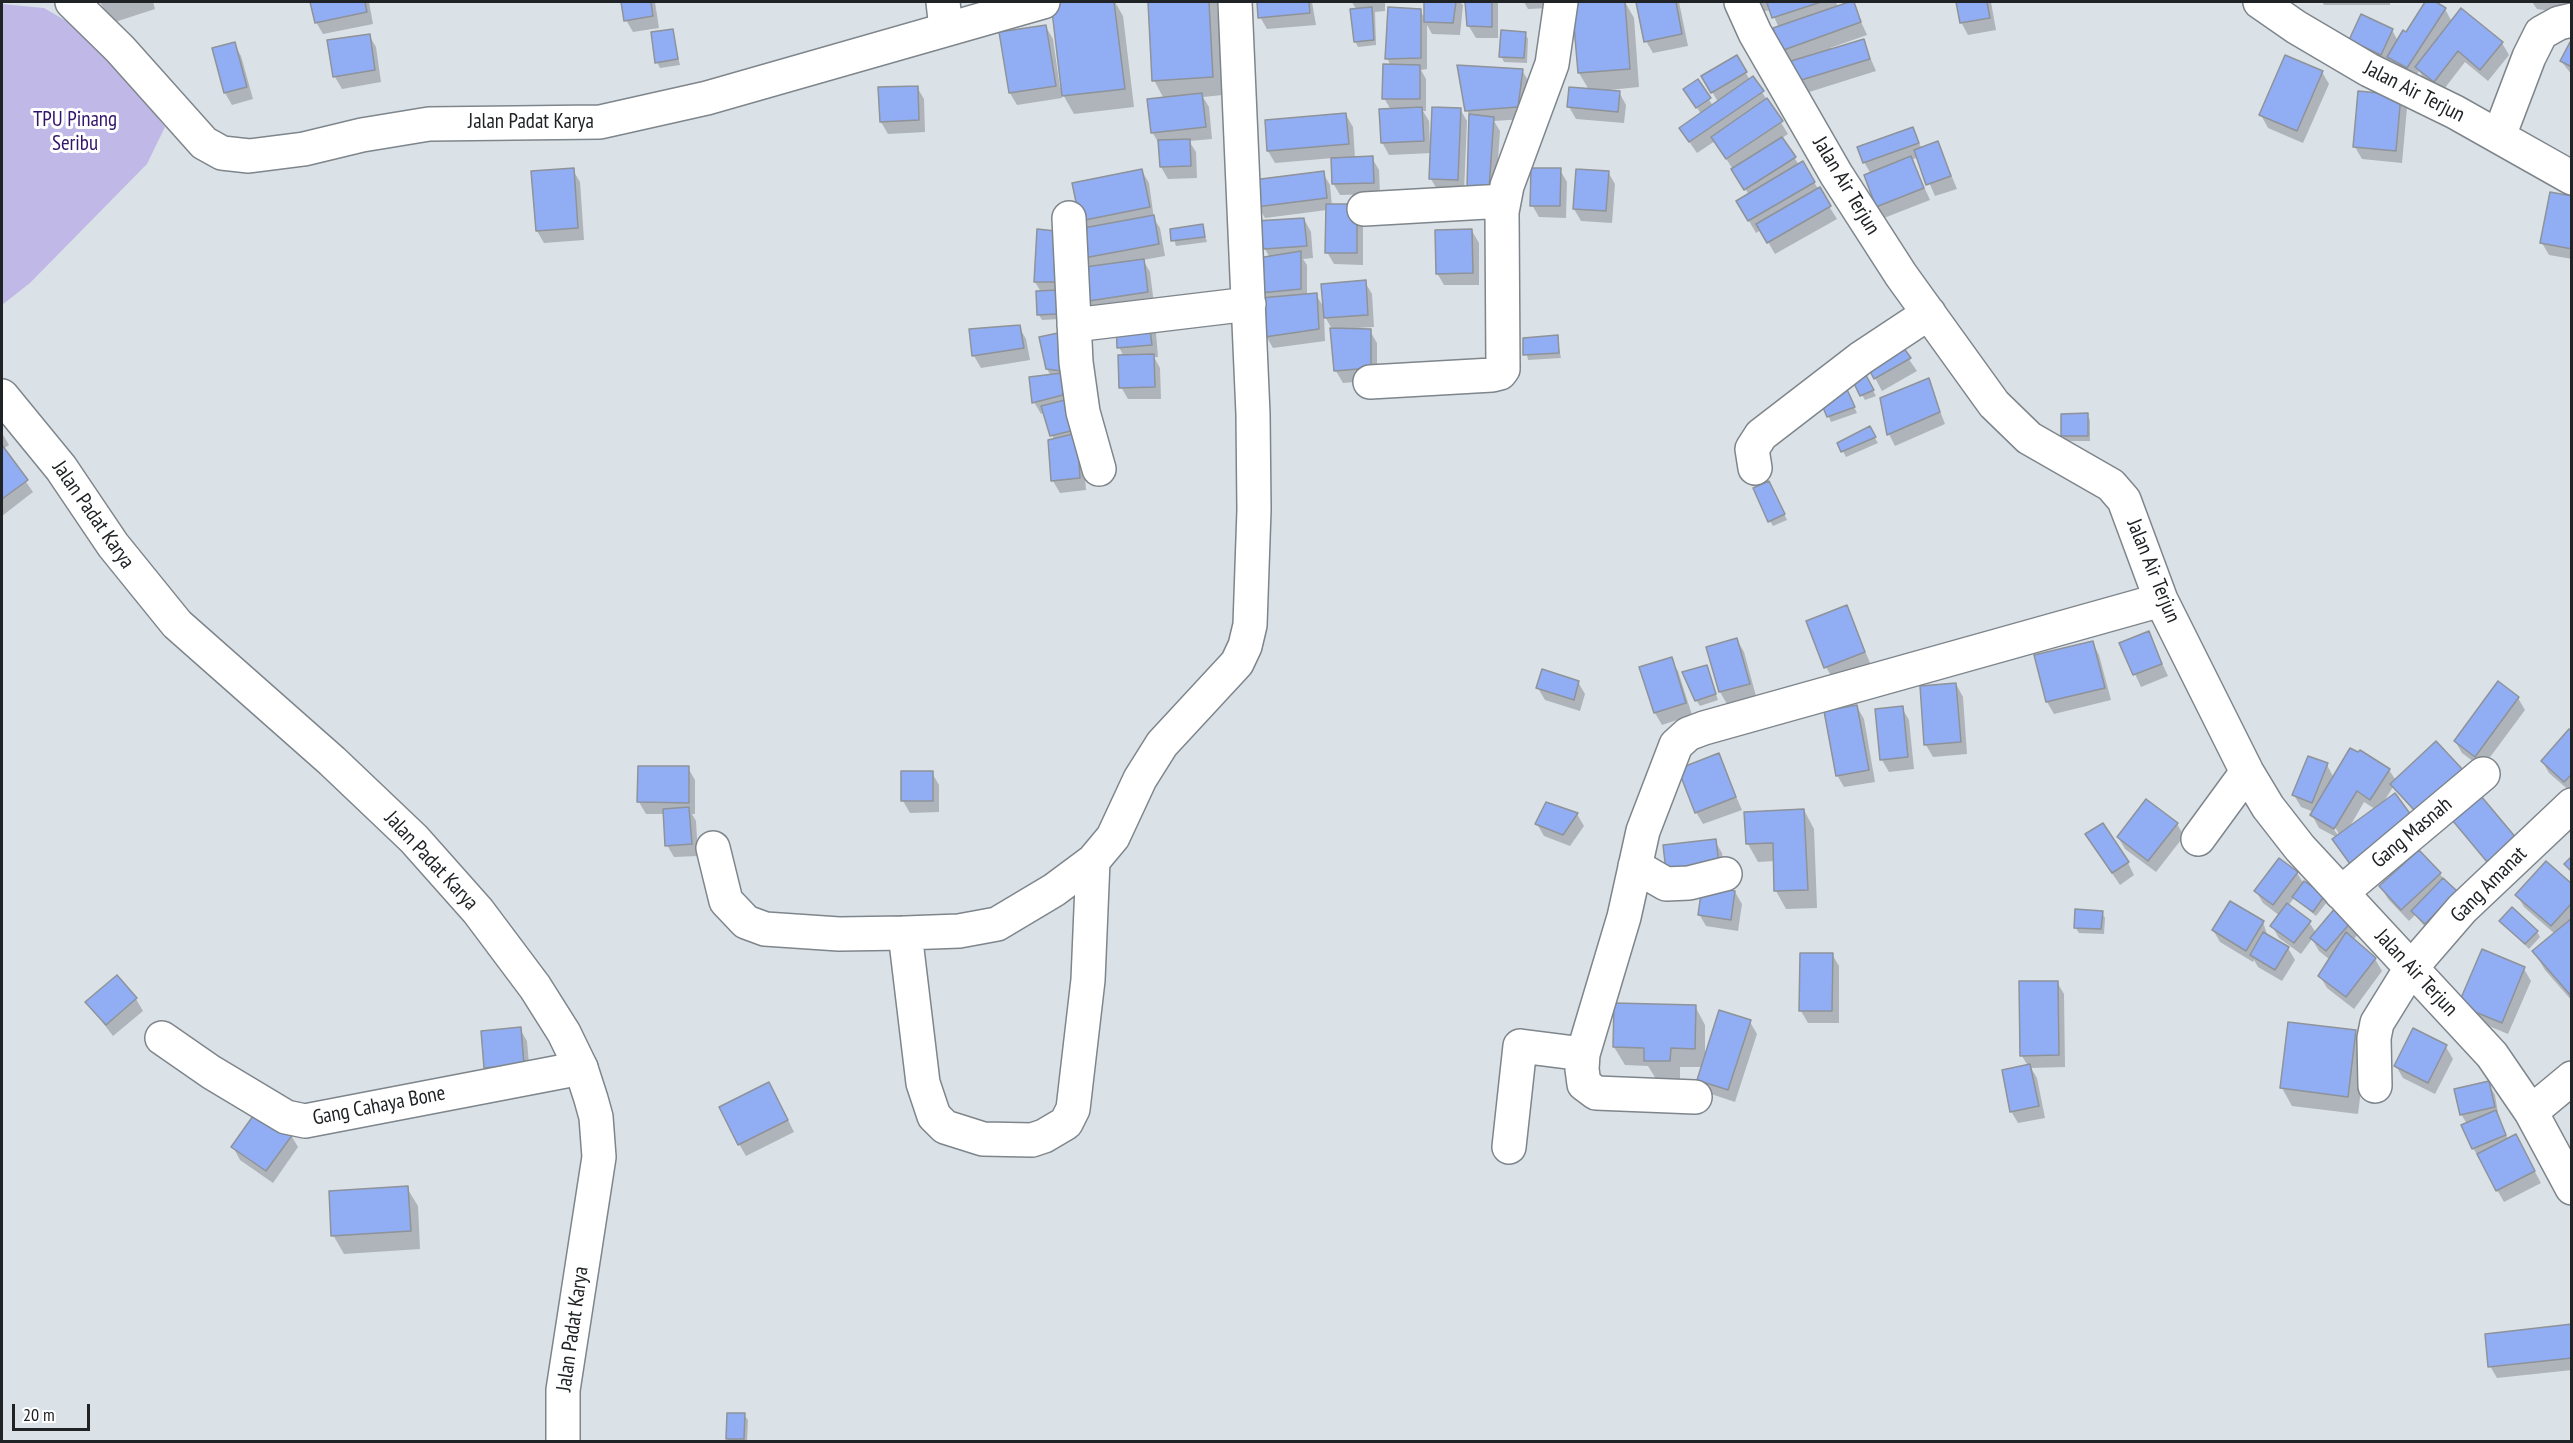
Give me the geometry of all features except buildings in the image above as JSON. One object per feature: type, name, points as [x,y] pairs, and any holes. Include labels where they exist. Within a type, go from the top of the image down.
[{"type":"street","name":"Jalan Padat Karya","points":[[72,2],[120,49],[204,143],[235,156],[304,149],[362,135],[429,123],[600,122],[707,98],[945,15],[1043,2]]},
{"type":"street","points":[[713,848],[723,896],[733,911],[753,925],[777,932],[905,933],[959,931],[997,924],[1054,890],[1093,861],[1113,837],[1140,779],[1162,744],[1237,663],[1245,646],[1251,611],[1254,510],[1249,304],[1235,2]]},
{"type":"street","points":[[1370,382],[1500,373],[1503,364],[1501,243],[1504,201],[1507,186],[1550,72],[1561,2]]},
{"type":"street","name":"Jalan Air Terjun","points":[[1741,2],[1755,33],[1836,174],[1929,313],[1994,404],[2017,428],[2039,445],[2089,472],[2119,493],[2135,526],[2161,600],[2247,772],[2285,831],[2492,1055],[2532,1112],[2571,1188]]},
{"type":"street","name":"Jalan Air Terjun","points":[[2264,3],[2296,27],[2369,70],[2499,136],[2571,178]]},
{"type":"street","points":[[2499,136],[2529,57],[2541,33],[2559,23],[2571,20]]},
{"type":"street","points":[[1364,209],[1504,201]]},
{"type":"street","points":[[1069,218],[1074,325],[1083,412],[1099,469]]},
{"type":"street","points":[[1074,325],[1249,304]]},
{"type":"street","points":[[1755,468],[1752,446],[1761,435],[1861,358],[1929,313]]},
{"type":"street","name":"Jalan Padat Karya","points":[[2,396],[61,468],[113,545],[177,624],[332,761],[414,840],[478,911],[536,987],[581,1068],[596,1116],[599,1157],[563,1390],[563,1442]]},
{"type":"street","points":[[1695,1096],[1596,1093],[1584,1084],[1583,1054],[1619,938],[1643,831],[1668,760],[1676,745],[1688,734],[2161,600]]},
{"type":"street","points":[[2198,839],[2247,772]]},
{"type":"street","name":"Gang Masnah","points":[[2341,893],[2483,774]]},
{"type":"street","name":"Gang Amanat","points":[[2375,1086],[2374,1038],[2377,1023],[2411,968],[2462,909],[2571,805]]},
{"type":"street","points":[[905,933],[923,1083],[934,1116],[945,1127],[983,1139],[1032,1140],[1044,1136],[1066,1124],[1073,1109],[1088,980],[1093,861]]},
{"type":"street","points":[[1635,866],[1666,884],[1689,884],[1725,874]]},
{"type":"street","name":"Gang Cahaya Bone","points":[[162,1038],[211,1072],[286,1117],[305,1121],[581,1068]]},
{"type":"street","points":[[1509,1148],[1521,1046],[1583,1054]]},
{"type":"street","points":[[2532,1112],[2571,1078]]},
{"type":"green space","name":"TPU Pinang Seribu","points":[[2,4],[44,8],[94,37],[165,127],[147,164],[30,283],[2,305]]}]
